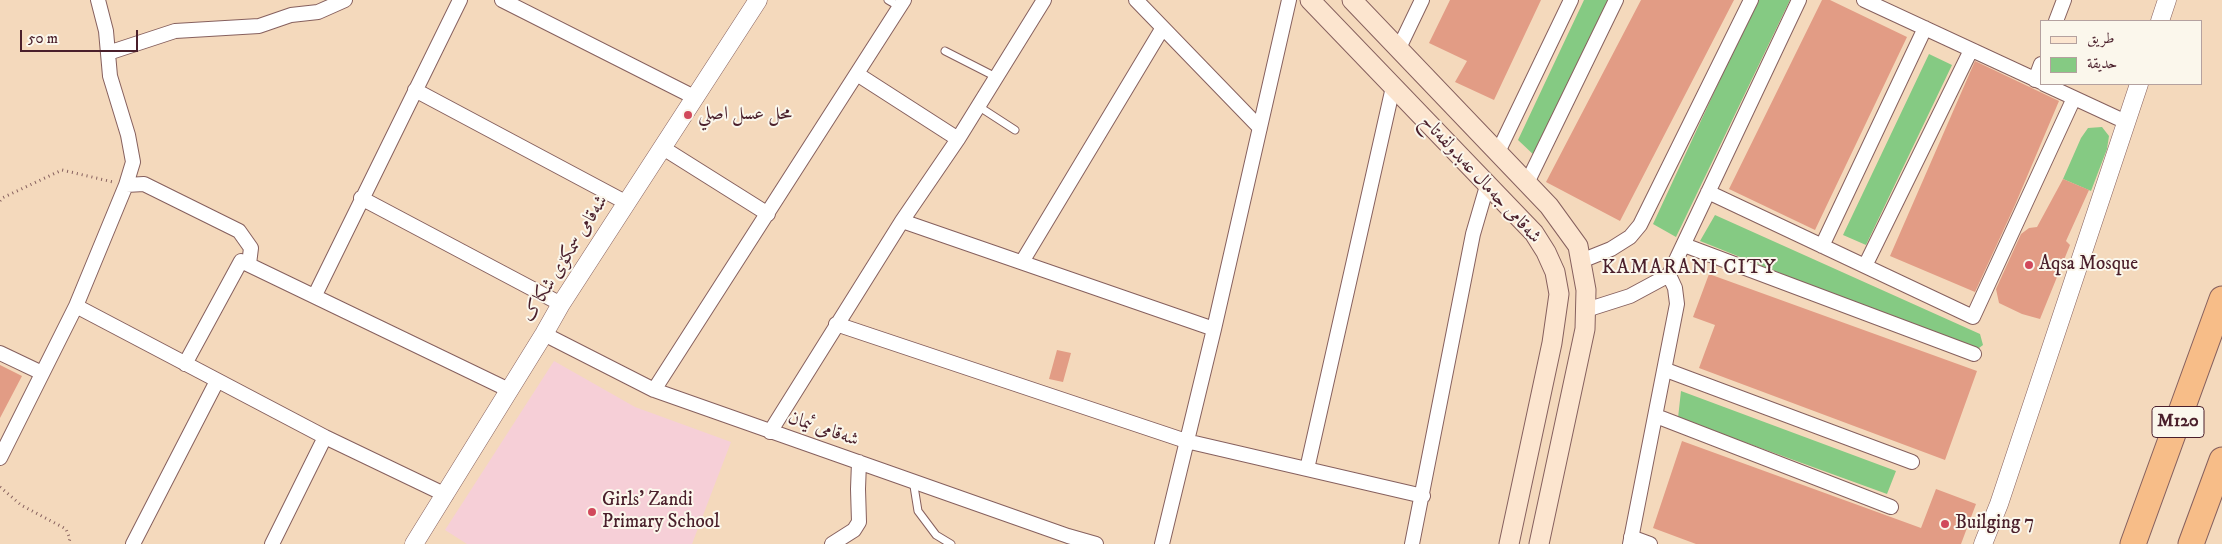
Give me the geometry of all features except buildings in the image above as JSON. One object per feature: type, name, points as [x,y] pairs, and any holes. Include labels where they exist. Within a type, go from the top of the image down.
[{"type":"highway","name":"M120","points":[[2133,544],[2222,299]]},
{"type":"highway","points":[[2191,544],[2222,460]]},
{"type":"main road","name":"شەقامی جەمال عەبدولفەتاح","points":[[1310,0],[1534,234],[1546,252],[1555,272],[1559,294],[1552,343],[1509,544]]},
{"type":"main road","name":"شەقامی جەمال عەبدولفەتاح","points":[[1352,0],[1528,183],[1575,239],[1578,246],[1586,290],[1585,329],[1539,544]]},
{"type":"street","points":[[0,458],[76,306],[126,185],[133,162],[128,135],[110,76],[106,31],[98,0]]},
{"type":"street","points":[[108,53],[175,31],[259,26],[291,15],[318,12],[345,0]]},
{"type":"street","points":[[315,295],[361,198],[460,0]]},
{"type":"street","points":[[502,0],[696,98]]},
{"type":"street","name":"شەقامی سمکۆی شکاک","points":[[414,544],[446,495],[561,304],[758,0]]},
{"type":"street","points":[[770,432],[836,324],[958,139],[1044,0]]},
{"type":"street","points":[[1136,0],[1162,29],[1260,128]]},
{"type":"street","points":[[1162,544],[1214,329],[1289,0]]},
{"type":"street","points":[[1399,48],[1422,0]]},
{"type":"street","points":[[1498,152],[1571,0]]},
{"type":"street","points":[[1528,183],[1616,0]]},
{"type":"street","points":[[1581,261],[1610,249],[1630,237],[1640,225],[1752,0]]},
{"type":"street","points":[[1586,310],[1630,296],[1669,274],[1799,0]]},
{"type":"street","points":[[1864,0],[2040,82]]},
{"type":"street","points":[[2056,20],[2064,0]]},
{"type":"street","points":[[2160,20],[2167,0]]},
{"type":"street","points":[[654,390],[857,74],[897,2]]},
{"type":"street","points":[[1822,246],[1925,28]]},
{"type":"street","points":[[1022,262],[1162,29]]},
{"type":"street","points":[[1865,266],[1971,50]]},
{"type":"street","points":[[857,74],[958,139]]},
{"type":"street","points":[[2046,85],[2126,122]]},
{"type":"street","points":[[1984,544],[2139,85]]},
{"type":"street","points":[[1306,469],[1393,87]]},
{"type":"street","points":[[415,90],[627,203]]},
{"type":"street","points":[[1708,192],[1973,317],[2074,98]]},
{"type":"street","points":[[662,148],[768,214]]},
{"type":"street","points":[[126,185],[144,184],[239,231],[251,248],[249,264]]},
{"type":"street","points":[[1412,544],[1423,496],[1473,234],[1487,186]]},
{"type":"street","points":[[361,198],[561,304]]},
{"type":"street","points":[[902,222],[1214,329]]},
{"type":"street","points":[[1684,245],[1974,354]]},
{"type":"street","points":[[185,364],[241,261],[509,390]]},
{"type":"street","points":[[1650,544],[1630,541],[1666,370],[1677,304],[1675,288],[1669,274]]},
{"type":"street","points":[[76,306],[325,437],[446,495]]},
{"type":"street","points":[[836,324],[1186,440],[1423,496]]},
{"type":"street","name":"شەقامی ئیمان","points":[[544,334],[654,390],[770,432],[913,480],[1069,540],[1096,544]]},
{"type":"street","points":[[0,353],[42,373]]},
{"type":"street","points":[[1666,370],[1912,462]]},
{"type":"street","points":[[133,544],[216,381]]},
{"type":"street","points":[[1656,416],[1891,507]]},
{"type":"street","points":[[272,544],[325,437]]},
{"type":"street","points":[[832,544],[854,530],[860,522],[858,496],[859,462]]},
{"type":"lane","points":[[945,51],[996,77]]},
{"type":"lane","points":[[978,106],[1015,130]]},
{"type":"lane","points":[[913,480],[918,511],[936,535],[951,544]]},
{"type":"path","points":[[0,201],[2,198],[62,170],[126,185]]},
{"type":"path","points":[[0,487],[21,505],[66,529],[70,539],[68,544]]},
{"type":"shaded area","points":[[554,361],[635,407],[731,442],[692,544],[467,544],[445,530]]},
{"type":"green space","points":[[1584,0],[1610,0],[1536,157],[1518,140]]},
{"type":"green space","points":[[1757,0],[1790,0],[1676,237],[1653,224]]},
{"type":"green space","points":[[1929,54],[1952,65],[1866,245],[1843,235]]},
{"type":"green space","points":[[2102,127],[2109,136],[2107,149],[2091,191],[2063,179],[2081,138],[2088,128]]},
{"type":"green space","points":[[1715,215],[1980,334],[1983,345],[1975,351],[1700,241]]},
{"type":"green space","points":[[1681,391],[1896,471],[1887,494],[1678,418]]},
{"type":"place","name":"محل عسل اصلي","points":[[688,115]]},
{"type":"place","name":"Aqsa Mosque","points":[[2029,265]]},
{"type":"place","name":"Girls' Zandi Primary School","points":[[592,512]]},
{"type":"place","name":"Builging 7","points":[[1945,524]]},
{"type":"district","name":"KAMARANI CITY","points":[[1689,269]]}]
